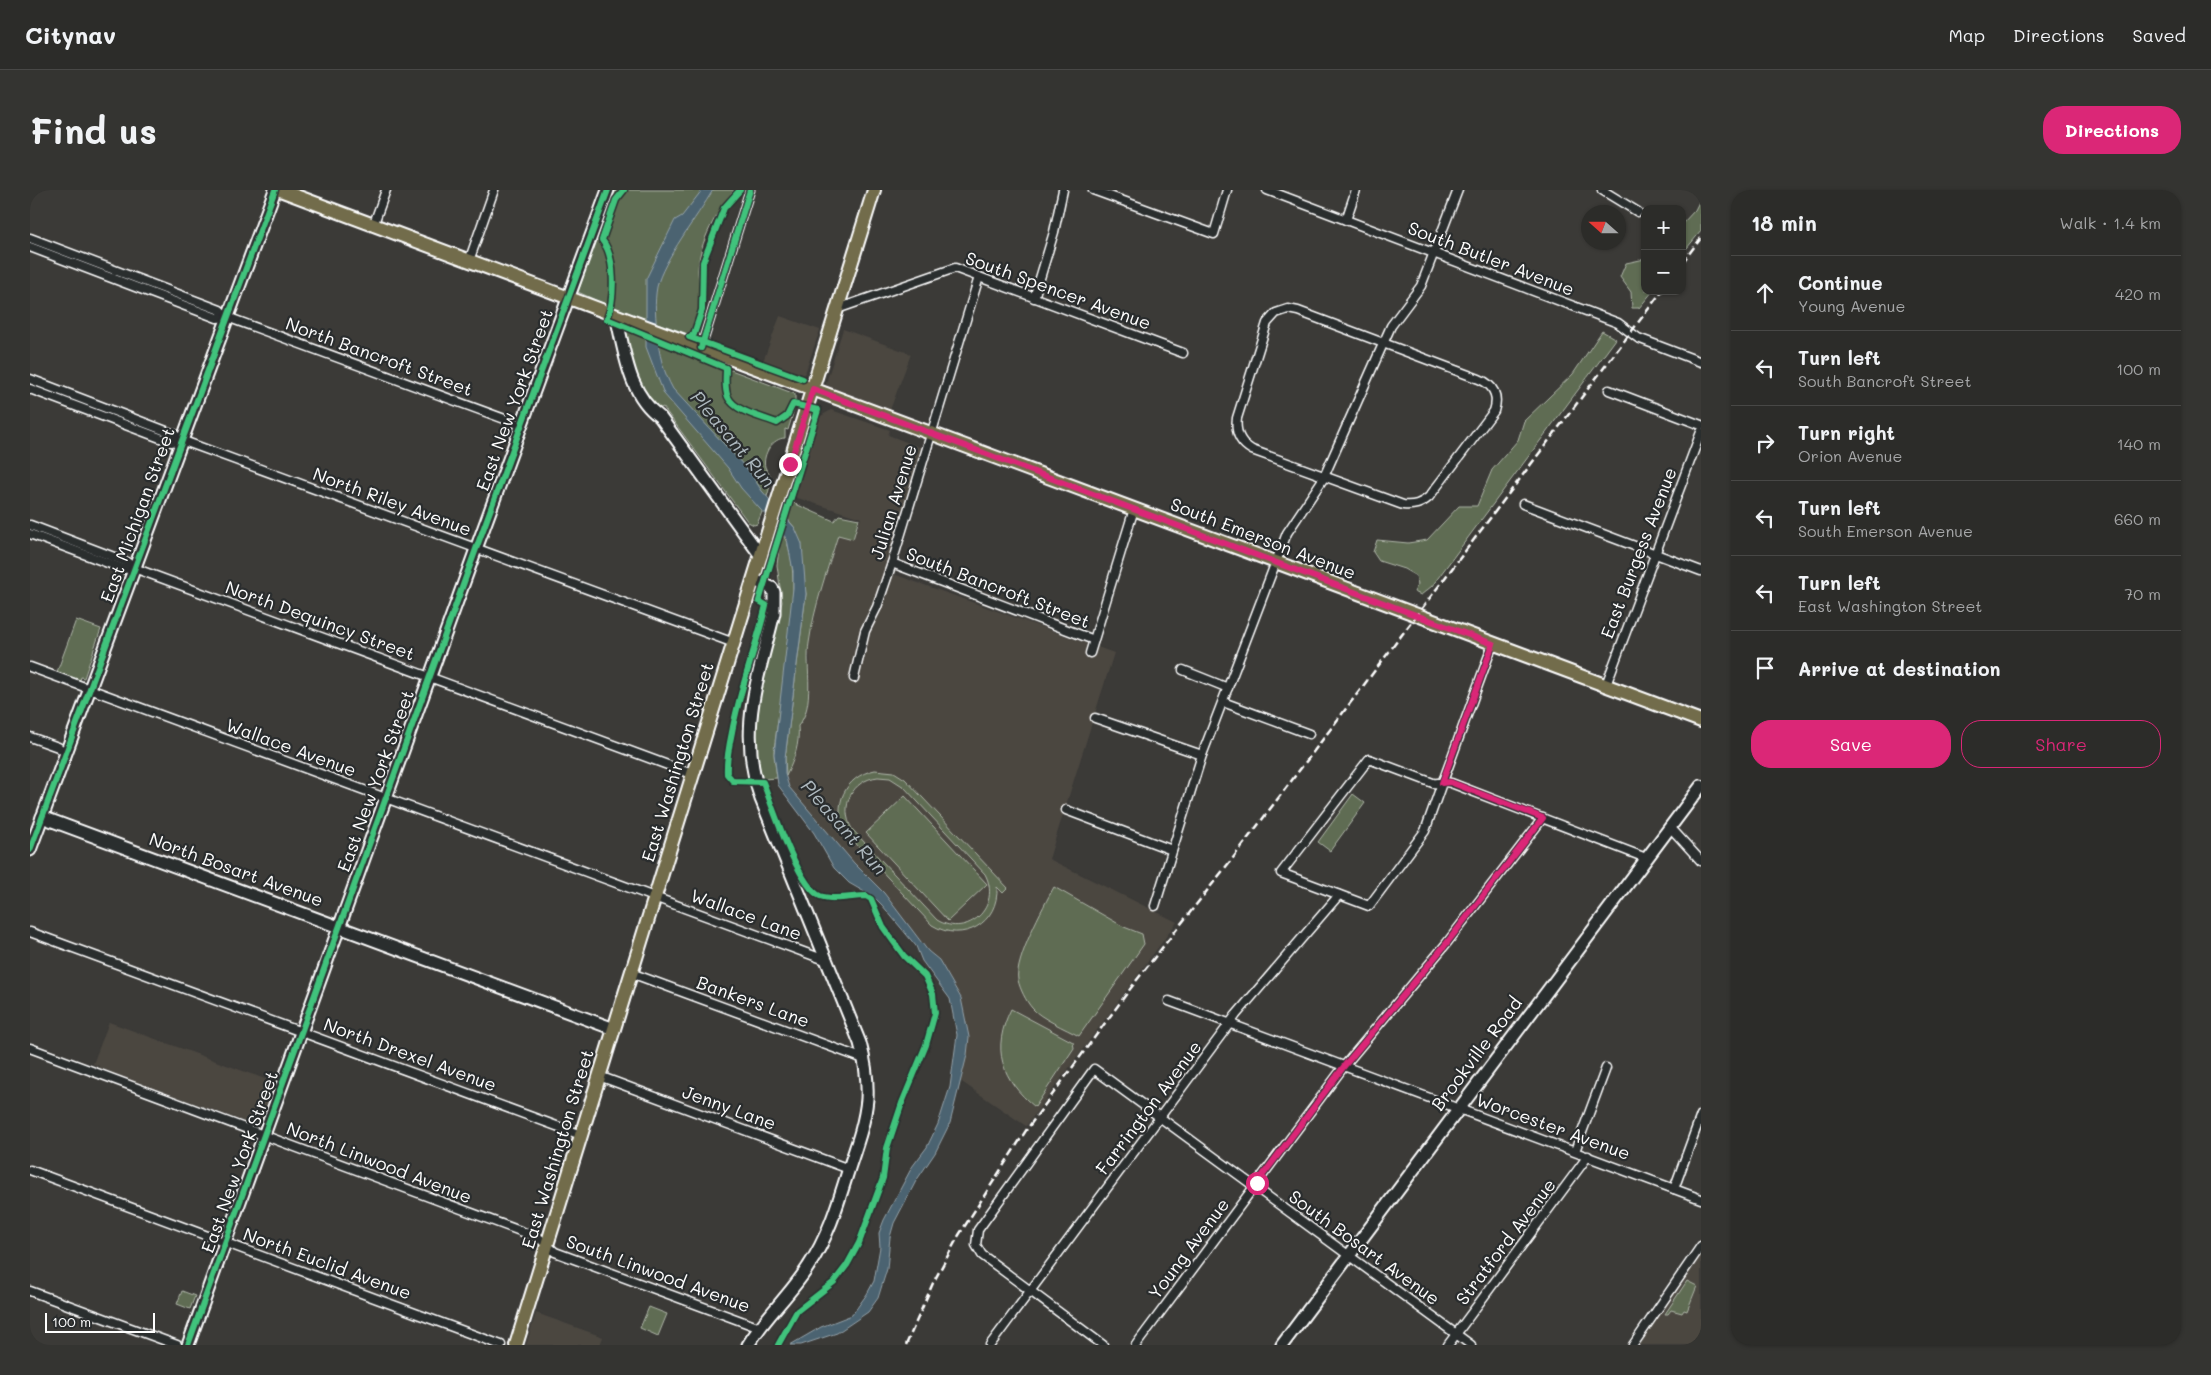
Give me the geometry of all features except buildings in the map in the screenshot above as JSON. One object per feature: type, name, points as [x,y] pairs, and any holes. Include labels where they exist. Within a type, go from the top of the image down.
[{"type":"main road","name":"South Emerson Avenue","points":[[280,190],[1701,721]]},
{"type":"main road","name":"East Washington Street","points":[[516,1345],[874,190]]},
{"type":"street","name":"East Michigan Street","points":[[30,850],[34,828],[42,817],[275,190]]},
{"type":"street","points":[[373,226],[386,190]]},
{"type":"street","points":[[469,261],[494,190]]},
{"type":"street","name":"East New York Street","points":[[188,1345],[303,1031],[429,677],[608,190]]},
{"type":"street","points":[[701,348],[750,190]]},
{"type":"street","points":[[1034,298],[1054,232],[1063,190]]},
{"type":"street","points":[[1094,190],[1214,234],[1227,190]]},
{"type":"street","name":"South Butler Avenue","points":[[1267,190],[1618,323],[1638,338],[1701,362]]},
{"type":"street","points":[[1346,220],[1356,190]]},
{"type":"street","points":[[1155,906],[1202,755],[1290,528],[1317,491],[1394,321],[1421,286],[1458,190]]},
{"type":"street","points":[[1602,190],[1638,212]]},
{"type":"street","name":"North Bancroft Street","points":[[30,238],[220,310],[227,317],[521,425]]},
{"type":"street","name":"North Bancroft Street","points":[[30,248],[217,318],[227,317]]},
{"type":"street","name":"South Spencer Avenue","points":[[837,309],[955,268],[1183,353]]},
{"type":"street","points":[[116,280],[119,272]]},
{"type":"street","name":"Julian Avenue","points":[[854,678],[865,631],[877,608],[892,564],[978,277]]},
{"type":"street","points":[[1295,310],[1485,381],[1496,395],[1495,408],[1429,497],[1422,503],[1412,506],[1403,505],[1324,476],[1252,450],[1239,438],[1236,428],[1237,418],[1267,323],[1279,312],[1295,310]]},
{"type":"street","points":[[616,316],[625,360],[638,393],[650,410],[660,417],[762,556]]},
{"type":"street","name":"North Riley Avenue","points":[[30,379],[174,434],[181,440],[734,643]]},
{"type":"street","name":"North Riley Avenue","points":[[30,389],[171,442],[181,440]]},
{"type":"street","points":[[1609,390],[1701,425]]},
{"type":"street","points":[[71,404],[74,396]]},
{"type":"street","name":"East Burgess Avenue","points":[[1606,685],[1701,432]]},
{"type":"street","points":[[1523,504],[1701,570]]},
{"type":"street","points":[[1090,653],[1134,509]]},
{"type":"street","name":"North Dequincy Street","points":[[30,525],[127,562],[134,568],[692,774]]},
{"type":"street","name":"North Dequincy Street","points":[[30,534],[124,569],[134,568]]},
{"type":"street","name":"South Bancroft Street","points":[[892,564],[1094,640]]},
{"type":"street","points":[[748,1345],[794,1288],[816,1254],[832,1221],[866,1108],[867,1092],[864,1059],[847,1007],[761,799],[751,766],[748,741],[751,711],[774,613],[775,600],[772,588],[754,580]]},
{"type":"street","points":[[1493,644],[1442,783],[1425,831],[1369,906],[1281,873],[1369,759],[1433,783],[1442,783],[1450,782],[1646,858]]},
{"type":"street","name":"Wallace Avenue","points":[[30,667],[654,897]]},
{"type":"street","points":[[1183,670],[1228,688]]},
{"type":"street","points":[[1223,702],[1308,734]]},
{"type":"street","points":[[1095,718],[1202,755]]},
{"type":"street","points":[[30,737],[58,747],[66,753]]},
{"type":"street","name":"Brookville Road","points":[[1282,1345],[1701,786]]},
{"type":"street","points":[[1066,810],[1172,850]]},
{"type":"street","name":"North Bosart Avenue","points":[[42,817],[614,1028]]},
{"type":"street","name":"Young Avenue","points":[[1136,1345],[1345,1065],[1446,944],[1543,818]]},
{"type":"street","points":[[1670,827],[1701,861]]},
{"type":"street","name":"Farrington Avenue","points":[[990,1345],[1231,1023],[1338,894]]},
{"type":"street","name":"Wallace Lane","points":[[654,897],[828,961]]},
{"type":"street","name":"North Drexel Avenue","points":[[30,932],[581,1135]]},
{"type":"street","name":"Bankers Lane","points":[[631,973],[864,1059]]},
{"type":"street","name":"Worcester Avenue","points":[[1169,1001],[1701,1199]]},
{"type":"street","name":"North Linwood Avenue","points":[[30,1048],[539,1238],[547,1246]]},
{"type":"street","points":[[1575,1151],[1606,1068]]},
{"type":"street","name":"South Bosart Avenue","points":[[1030,1292],[979,1251],[976,1245],[978,1230],[1094,1069],[1471,1345]]},
{"type":"street","name":"Jenny Lane","points":[[599,1076],[849,1169]]},
{"type":"street","points":[[1674,1189],[1701,1115]]},
{"type":"street","name":"Stratford Avenue","points":[[1448,1345],[1588,1156]]},
{"type":"street","name":"North Euclid Avenue","points":[[30,1170],[501,1345]]},
{"type":"street","name":"South Linwood Avenue","points":[[547,1246],[555,1252],[760,1328]]},
{"type":"street","points":[[1633,1345],[1701,1246]]},
{"type":"street","points":[[30,1290],[177,1345]]},
{"type":"street","points":[[1030,1292],[1103,1345]]},
{"type":"shaded area","points":[[780,316],[820,330],[803,379],[762,364]]},
{"type":"shaded area","points":[[843,329],[911,354],[890,410],[827,386],[826,383]]},
{"type":"shaded area","points":[[831,410],[890,430],[888,435],[922,448],[885,571],[1114,653],[1049,859],[1177,922],[1026,1126],[959,1080],[967,1055],[969,1037],[961,998],[939,960],[928,951],[884,893],[800,803],[789,787],[786,776],[793,761],[799,738],[798,726],[810,660],[808,646],[818,601],[838,535],[853,539],[861,518],[791,496],[816,419]]},
{"type":"shaded area","points":[[109,1022],[276,1083],[259,1127],[99,1068],[99,1066],[93,1064]]},
{"type":"shaded area","points":[[1701,1251],[1701,1345],[1637,1345]]},
{"type":"shaded area","points":[[536,1313],[603,1337],[600,1345],[526,1345]]},
{"type":"green space","points":[[616,190],[734,190],[721,207],[705,238],[698,270],[701,315],[696,331],[691,335],[609,306],[578,292],[597,237],[606,231],[605,220]]},
{"type":"green space","points":[[1701,198],[1701,231],[1686,249],[1686,220],[1695,210]]},
{"type":"green space","points":[[1641,260],[1641,295],[1650,295],[1639,308],[1632,308],[1631,292],[1620,277],[1626,263]]},
{"type":"green space","points":[[625,327],[724,367],[726,373],[731,370],[795,394],[795,407],[788,430],[785,429],[785,438],[776,441],[769,448],[765,457],[765,467],[771,481],[757,524],[754,525],[748,522],[663,407],[654,411],[638,387]]},
{"type":"green space","points":[[1602,331],[1616,339],[1432,586],[1421,595],[1414,592],[1418,584],[1416,576],[1404,569],[1379,561],[1373,552],[1377,540],[1408,543],[1427,540],[1459,506],[1477,506],[1492,470],[1518,440],[1524,421],[1573,374]]},
{"type":"green space","points":[[791,502],[834,521],[839,515],[859,519],[853,539],[838,535],[821,589],[809,643],[807,708],[798,726],[796,752],[786,776],[785,758],[806,594],[795,528],[786,517]]},
{"type":"green space","points":[[781,533],[789,549],[793,574],[793,604],[786,670],[774,751],[777,778],[763,779],[756,757],[754,733],[757,708],[782,602],[777,565]]},
{"type":"green space","points":[[76,620],[101,629],[84,678],[81,677],[80,680],[57,672]]},
{"type":"green space","points":[[875,770],[894,772],[905,779],[1008,888],[1003,893],[997,887],[996,900],[992,911],[977,927],[967,931],[956,932],[932,925],[846,833],[840,813],[841,803],[849,785],[865,773]],"holes":[[[878,777],[890,778],[904,787],[985,874],[989,886],[989,897],[985,908],[979,916],[970,922],[960,925],[949,925],[937,920],[852,829],[847,812],[850,796],[855,789],[869,779]]]},
{"type":"green space","points":[[1353,794],[1365,803],[1330,851],[1318,842]]},
{"type":"green space","points":[[905,796],[987,884],[948,921],[866,833]]},
{"type":"green space","points":[[1054,887],[1124,927],[1142,934],[1144,944],[1079,1036],[1036,1012],[1025,998],[1018,980],[1018,971],[1025,947]]},
{"type":"green space","points":[[1011,1009],[1073,1042],[1074,1048],[1035,1107],[1014,1086],[1003,1063],[1002,1037]]},
{"type":"green space","points":[[1687,1281],[1697,1286],[1687,1311],[1684,1310],[1682,1313],[1671,1310],[1668,1314],[1665,1314]]},
{"type":"green space","points":[[182,1291],[195,1296],[190,1309],[177,1304]]},
{"type":"green space","points":[[649,1307],[667,1314],[658,1336],[640,1328]]},
{"type":"water","name":"Pleasant Run","points":[[702,190],[713,190],[673,251],[657,287],[656,311],[660,355],[673,389],[749,471],[762,491],[795,528],[802,544],[806,594],[785,758],[785,774],[789,787],[854,863],[884,893],[928,951],[939,960],[961,998],[969,1037],[967,1055],[950,1123],[935,1153],[916,1181],[894,1223],[890,1237],[887,1269],[878,1298],[868,1312],[837,1333],[801,1345],[790,1345],[821,1327],[852,1315],[874,1281],[880,1247],[879,1233],[912,1167],[927,1147],[938,1124],[950,1087],[957,1035],[950,999],[922,961],[916,946],[875,898],[849,883],[834,868],[814,833],[778,785],[774,754],[793,588],[793,571],[787,539],[741,488],[728,468],[664,394],[646,347],[646,279],[675,220],[682,216]]},
{"type":"railway","points":[[1686,258],[1701,238]]},
{"type":"railway","points":[[906,1345],[933,1283],[959,1235],[1027,1129],[1136,981],[1236,854],[1659,295]]},
{"type":"cycle path","points":[[30,850],[275,190]]},
{"type":"cycle path","points":[[188,1345],[608,190]]},
{"type":"cycle path","points":[[624,190],[616,200],[602,240],[607,247],[610,257],[613,278],[612,301],[607,319],[726,368],[728,397],[737,407],[743,410],[777,423],[787,416],[793,404],[818,410],[759,601],[766,605],[735,716],[728,753],[727,774],[733,781],[763,782],[795,862],[812,889],[820,896],[825,897],[866,896],[871,899],[883,927],[904,956],[925,976],[933,994],[935,1013],[926,1045],[902,1103],[887,1148],[883,1178],[859,1243],[847,1265],[834,1282],[797,1311],[778,1345]]},
{"type":"cycle path","points":[[740,190],[724,208],[703,262],[702,310],[694,334],[689,337],[803,379]]},
{"type":"cycle path","points":[[701,348],[750,190]]},
{"type":"route","points":[[790,464],[813,389],[1493,644],[1442,783],[1450,782],[1543,818],[1446,944],[1345,1065],[1257,1183]]}]
